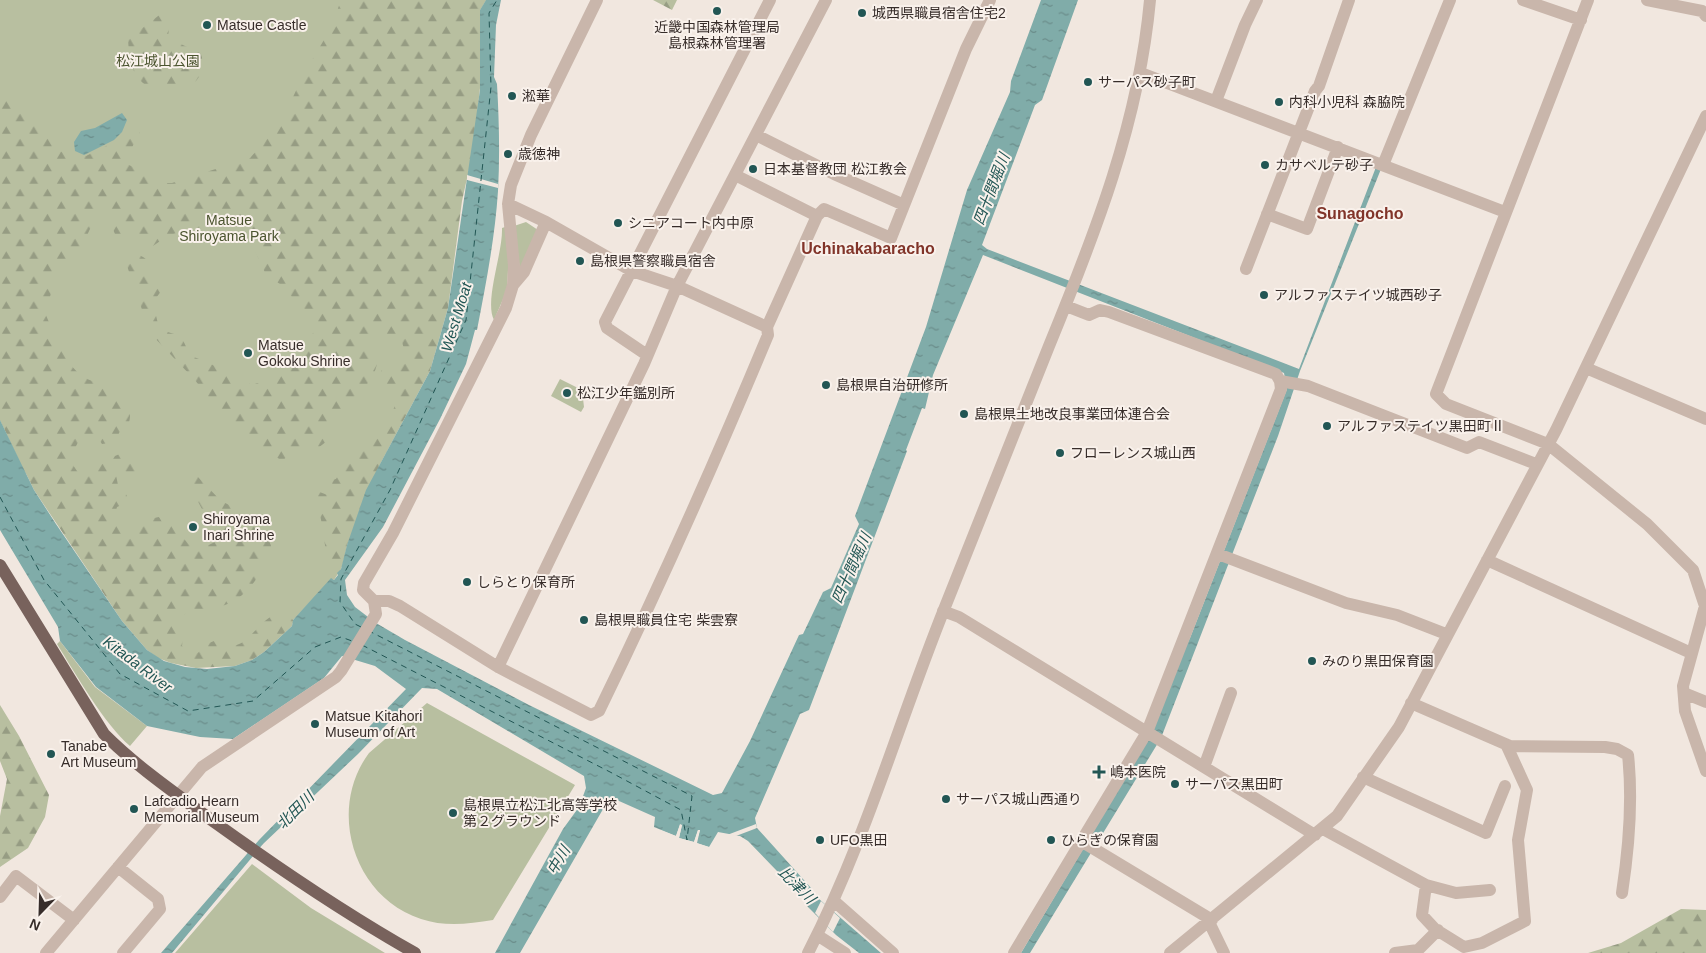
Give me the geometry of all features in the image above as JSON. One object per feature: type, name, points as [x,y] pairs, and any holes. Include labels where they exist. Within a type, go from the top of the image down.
[{"type":"main road","points":[[0,565],[104,734],[124,754],[260,856],[358,920],[415,953]]},
{"type":"street","points":[[46,953],[202,767],[336,677],[376,614],[374,601],[363,590],[364,584],[393,533],[506,308],[513,285],[514,266],[508,204],[511,185],[531,135],[598,0]]},
{"type":"street","points":[[647,355],[607,328],[605,322],[770,0]]},
{"type":"street","points":[[498,667],[647,355],[677,286],[826,0]]},
{"type":"street","points":[[374,601],[389,601],[400,606],[498,667],[591,715],[599,711],[644,617],[738,406],[768,336],[766,327],[817,216],[824,209],[891,238],[966,48],[990,0]]},
{"type":"street","points":[[808,953],[832,904],[873,808],[943,611],[1066,306],[1114,175],[1132,115],[1150,0]]},
{"type":"street","points":[[1216,101],[1245,25],[1257,0]]},
{"type":"street","points":[[1246,269],[1322,77],[1349,0]]},
{"type":"street","points":[[1383,165],[1450,0]]},
{"type":"street","points":[[1523,0],[1581,20]]},
{"type":"street","points":[[1588,0],[1436,394],[1446,404],[1548,444],[1647,524],[1693,570],[1705,606],[1691,653],[1684,693],[1685,711],[1706,771]]},
{"type":"street","points":[[1647,0],[1702,11],[1706,16]]},
{"type":"street","points":[[1140,73],[1505,212]]},
{"type":"street","points":[[1170,953],[1337,816],[1399,727],[1446,634],[1548,444],[1706,116]]},
{"type":"street","points":[[756,134],[834,174],[904,205]]},
{"type":"street","points":[[1267,214],[1307,229],[1338,147]]},
{"type":"street","points":[[735,175],[817,216]]},
{"type":"street","points":[[508,204],[546,222],[632,271],[677,286],[766,327]]},
{"type":"street","points":[[513,285],[524,272],[546,222]]},
{"type":"street","points":[[1066,306],[1089,315],[1100,310],[1109,312],[1276,374],[1283,381],[1298,384],[1466,448],[1480,442],[1536,464]]},
{"type":"street","points":[[1586,368],[1706,420]]},
{"type":"street","points":[[1014,953],[1087,844],[1152,735],[1223,556],[1283,381]]},
{"type":"street","points":[[1480,442],[1488,420]]},
{"type":"street","points":[[1223,556],[1346,603],[1397,615],[1446,634]]},
{"type":"street","points":[[1487,560],[1691,653]]},
{"type":"street","points":[[943,611],[959,617],[1204,767],[1319,832],[1426,885],[1456,893],[1490,890]]},
{"type":"street","points":[[1204,767],[1231,693]]},
{"type":"street","points":[[1684,693],[1706,702]]},
{"type":"street","points":[[1411,703],[1506,744],[1605,747],[1617,749],[1628,755],[1631,781],[1628,850],[1622,893]]},
{"type":"street","points":[[1426,885],[1422,915],[1438,930],[1464,947],[1482,943],[1525,921],[1518,840],[1527,790],[1506,744]]},
{"type":"street","points":[[1363,777],[1486,833],[1505,786]]},
{"type":"street","points":[[1087,844],[1210,921],[1224,953]]},
{"type":"street","points":[[118,867],[158,899],[160,909],[123,953]]},
{"type":"street","points":[[0,897],[16,876],[74,920]]},
{"type":"street","points":[[832,904],[893,953]]},
{"type":"street","points":[[820,930],[845,953]]},
{"type":"street","points":[[1395,953],[1418,950],[1438,930]]},
{"type":"green space","name":"Matsue Shiroyama Park","points":[[0,0],[486,0],[480,10],[475,126],[378,468],[347,545],[341,569],[334,580],[332,579],[293,620],[293,623],[196,668],[24,471],[0,420]]},
{"type":"green space","points":[[341,0],[486,0],[480,10],[481,79],[473,151],[462,201],[448,308],[430,371],[378,468],[347,545],[342,567],[329,560],[319,509],[312,493],[317,491],[330,496],[333,486],[331,480],[336,479],[351,453],[357,454],[359,449],[372,446],[375,434],[394,409],[396,403],[391,397],[391,391],[381,381],[381,371],[387,364],[399,364],[407,359],[402,342],[384,335],[372,340],[370,348],[378,354],[375,370],[363,389],[345,404],[344,414],[332,421],[327,441],[318,448],[298,450],[282,461],[238,430],[223,415],[194,379],[150,333],[125,260],[128,253],[142,257],[153,267],[152,273],[164,283],[162,290],[153,303],[159,328],[181,338],[189,355],[252,385],[267,380],[287,358],[290,350],[312,337],[317,314],[300,307],[283,286],[266,275],[249,238],[222,224],[169,235],[150,248],[144,245],[138,236],[130,235],[124,238],[115,234],[107,216],[102,212],[96,216],[83,244],[60,264],[45,313],[60,347],[76,371],[89,380],[110,386],[121,392],[129,406],[130,418],[128,425],[121,428],[114,439],[102,444],[94,435],[82,435],[69,459],[79,474],[93,475],[100,465],[105,462],[110,464],[115,456],[124,452],[136,468],[135,473],[128,475],[124,470],[120,475],[116,475],[119,490],[125,492],[127,496],[124,504],[117,507],[114,518],[124,535],[127,537],[135,535],[144,520],[159,517],[164,525],[172,525],[192,548],[198,550],[215,542],[217,537],[188,483],[191,478],[198,477],[221,501],[244,512],[252,509],[270,541],[271,552],[254,583],[245,592],[237,599],[217,608],[179,615],[175,621],[175,632],[183,638],[182,646],[193,655],[214,641],[223,649],[241,643],[273,615],[286,615],[293,620],[292,626],[264,652],[252,660],[235,666],[196,668],[171,663],[158,658],[147,650],[122,621],[34,490],[0,420],[0,90],[35,124],[59,151],[86,156],[114,142],[128,126],[135,125],[140,132],[125,161],[127,164],[166,183],[172,183],[250,158],[280,124],[305,72],[331,28]]},
{"type":"green space","points":[[653,0],[677,0],[672,10]]},
{"type":"green space","name":"松江城山公園","points":[[162,13],[170,17],[168,38],[202,54],[200,75],[192,83],[186,85],[153,86],[143,83],[135,74],[130,57],[128,39]]},
{"type":"green space","points":[[526,222],[538,230],[520,270],[514,226]]},
{"type":"green space","points":[[505,227],[509,251],[507,290],[494,320],[491,301],[492,289],[502,238],[502,228]]},
{"type":"green space","name":"松江少年鑑別所","points":[[560,379],[582,390],[584,407],[581,412],[551,396]]},
{"type":"green space","points":[[60,641],[95,687],[147,726],[130,746],[120,737],[91,698],[57,644]]},
{"type":"green space","name":"島根県立松江北高等学校 第２グラウンド","points":[[427,703],[575,785],[493,920],[466,924],[430,922],[398,908],[378,892],[364,872],[354,849],[349,824],[350,799],[356,775],[369,753]]},
{"type":"green space","points":[[0,705],[19,736],[49,795],[45,817],[28,848],[0,867],[0,816],[7,779],[0,761]]},
{"type":"green space","points":[[252,864],[311,908],[385,953],[175,953]]},
{"type":"green space","points":[[1681,909],[1706,910],[1706,953],[1588,953],[1621,943]]},
{"type":"water","points":[[486,0],[501,0],[496,25],[494,77],[497,84],[498,97],[499,178],[497,208],[487,278],[477,330],[475,330],[466,364],[440,419],[383,527],[345,580],[347,595],[355,607],[376,623],[405,640],[529,705],[713,795],[722,793],[750,741],[799,635],[803,634],[823,592],[831,588],[859,524],[855,516],[926,327],[967,190],[1010,92],[1011,81],[1041,0],[1078,0],[1042,100],[1035,105],[982,245],[987,249],[1299,369],[1376,167],[1381,169],[1300,371],[1278,436],[1161,738],[1030,953],[1021,953],[1083,849],[1190,638],[1287,389],[1284,373],[983,255],[933,375],[925,409],[922,408],[809,710],[800,714],[755,818],[757,828],[812,889],[811,892],[881,953],[859,953],[836,935],[748,841],[740,836],[718,832],[709,847],[696,843],[700,830],[698,830],[694,842],[679,838],[682,825],[680,825],[676,836],[654,827],[655,817],[610,797],[520,953],[495,953],[563,829],[579,807],[586,788],[584,776],[437,689],[422,688],[358,754],[263,844],[172,953],[161,953],[259,840],[406,689],[375,666],[342,656],[324,678],[233,739],[200,737],[147,726],[96,687],[60,641],[58,627],[0,530],[0,420],[34,490],[122,621],[147,650],[164,661],[185,667],[207,669],[235,666],[252,660],[264,652],[292,626],[293,620],[331,578],[334,580],[338,575],[337,573],[341,569],[347,545],[366,490],[430,371],[448,308],[480,90],[480,10]]},
{"type":"water","points":[[122,113],[127,120],[122,132],[114,140],[84,155],[75,151],[74,142],[81,131],[95,128]]},
{"type":"pier","points":[[467,175],[498,184],[498,188],[467,180]]},
{"type":"pier","points":[[680,824],[682,825],[679,838],[694,842],[698,830],[700,830],[697,843],[709,847],[708,849],[658,832],[660,830],[676,836]]},
{"type":"pier","points":[[756,824],[757,828],[736,836],[727,835]]},
{"type":"pier","points":[[821,901],[840,918],[833,932],[815,913]]},
{"type":"ferry route","points":[[361,627],[355,624],[340,602],[341,579],[390,490],[466,320],[491,87],[489,13],[497,0]]},
{"type":"ferry route","points":[[0,497],[44,580],[120,674],[188,711],[253,701],[315,647],[341,637],[352,641]]},
{"type":"ferry route","points":[[362,645],[681,810],[687,840],[692,796],[371,632]]},
{"type":"place","name":"近畿中国森林管理局 島根森林管理署","points":[[717,11]]},
{"type":"place","name":"城西県職員宿舎住宅2","points":[[862,13]]},
{"type":"place","name":"Matsue Castle","points":[[207,25]]},
{"type":"place","name":"サーパス砂子町","points":[[1088,82]]},
{"type":"place","name":"淞華","points":[[512,96]]},
{"type":"place","name":"内科小児科 森脇院","points":[[1279,102]]},
{"type":"place","name":"歳徳神","points":[[508,154]]},
{"type":"place","name":"カサベルテ砂子","points":[[1265,165]]},
{"type":"place","name":"日本基督教団 松江教会","points":[[753,169]]},
{"type":"place","name":"シニアコート内中原","points":[[618,223]]},
{"type":"place","name":"島根県警察職員宿舎","points":[[580,261]]},
{"type":"place","name":"アルファステイツ城西砂子","points":[[1264,295]]},
{"type":"place","name":"Matsue Gokoku Shrine","points":[[248,353]]},
{"type":"place","name":"島根県自治研修所","points":[[826,385]]},
{"type":"place","name":"松江少年鑑別所","points":[[567,393]]},
{"type":"place","name":"島根県土地改良事業団体連合会","points":[[964,414]]},
{"type":"place","name":"アルファステイツ黒田町Ⅱ","points":[[1327,426]]},
{"type":"place","name":"フローレンス城山西","points":[[1060,453]]},
{"type":"place","name":"Shiroyama Inari Shrine","points":[[193,527]]},
{"type":"place","name":"しらとり保育所","points":[[467,582]]},
{"type":"place","name":"島根県職員住宅 柴雲寮","points":[[584,620]]},
{"type":"place","name":"みのり黒田保育園","points":[[1312,661]]},
{"type":"place","name":"Matsue Kitahori Museum of Art","points":[[315,724]]},
{"type":"place","name":"Tanabe Art Museum","points":[[51,754]]},
{"type":"place","name":"嶋本医院","points":[[1099,772]]},
{"type":"place","name":"サーパス黒田町","points":[[1175,784]]},
{"type":"place","name":"サーパス城山西通り","points":[[946,799]]},
{"type":"place","name":"Lafcadio Hearn Memorial Museum","points":[[134,809]]},
{"type":"place","name":"島根県立松江北高等学校 第２グラウンド","points":[[453,813]]},
{"type":"place","name":"UFO黒田","points":[[820,840]]},
{"type":"place","name":"ひらぎの保育園","points":[[1051,840]]},
{"type":"district","name":"Sunagocho","points":[[1360,213]]},
{"type":"district","name":"Uchinakabaracho","points":[[868,248]]},
{"type":"water label","name":"四十間堀川","points":[[991,189]]},
{"type":"water label","name":"West Moat","points":[[456,317]]},
{"type":"water label","name":"四十間堀川","points":[[851,568]]},
{"type":"water label","name":"Kitada River","points":[[138,664]]},
{"type":"water label","name":"北田川","points":[[295,810]]},
{"type":"water label","name":"中川","points":[[558,860]]},
{"type":"water label","name":"比津川","points":[[797,885]]}]
